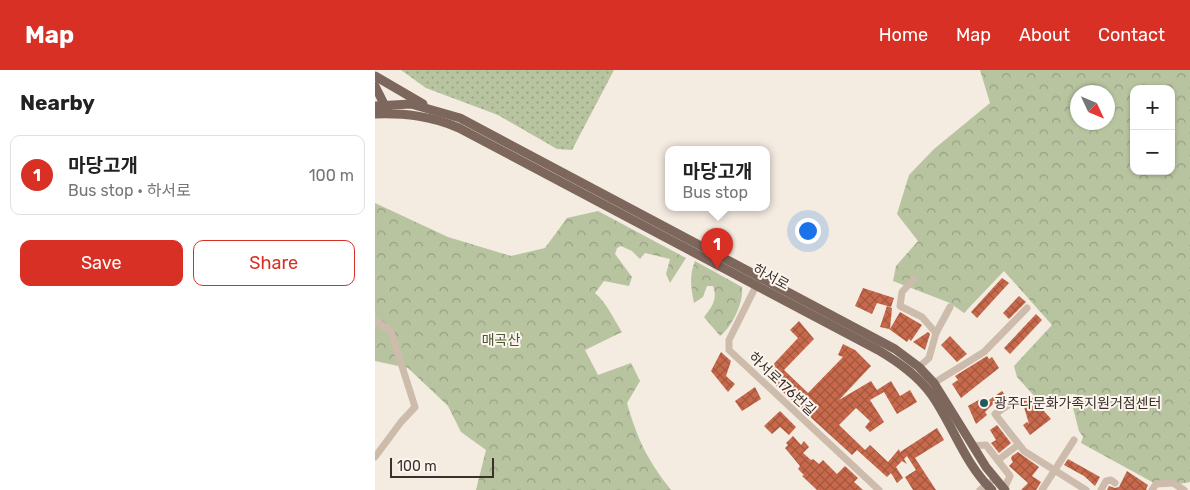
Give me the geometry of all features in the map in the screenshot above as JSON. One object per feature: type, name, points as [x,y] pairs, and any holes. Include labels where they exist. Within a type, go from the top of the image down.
[{"type":"main road","points":[[375,76],[430,108]]},
{"type":"main road","points":[[375,86],[387,109]]},
{"type":"main road","name":"하서로","points":[[375,114],[387,109],[411,104],[460,118],[759,281],[878,350],[917,377],[931,394],[986,489]]},
{"type":"main road","name":"하서로","points":[[375,106],[438,119],[459,128],[895,349],[919,367],[934,383],[972,446],[995,479],[1005,489]]},
{"type":"street","points":[[914,279],[902,292],[900,306],[922,317],[936,333]]},
{"type":"street","name":"하서로176번길","points":[[759,281],[729,340],[729,350],[879,490]]},
{"type":"street","points":[[919,367],[929,358],[936,333],[950,307]]},
{"type":"street","points":[[934,383],[984,352],[1027,308]]},
{"type":"street","points":[[375,320],[391,332],[415,407],[401,422],[375,457]]},
{"type":"street","points":[[1011,403],[995,414],[1018,445],[1037,461],[1086,490]]},
{"type":"street","points":[[1042,490],[1073,440]]},
{"type":"street","name":"하서로","points":[[972,446],[986,445],[999,460],[1010,476],[1005,489]]},
{"type":"street","points":[[999,460],[1018,445]]},
{"type":"street","points":[[986,489],[995,479]]},
{"type":"street","points":[[1101,490],[1111,480],[1115,483]]},
{"type":"street","points":[[1152,490],[1156,484],[1173,483],[1184,490]]},
{"type":"green space","points":[[401,70],[614,70],[572,150],[557,149],[498,115],[426,88]]},
{"type":"green space","points":[[980,70],[1190,70],[1190,482],[1179,484],[1154,483],[1081,443],[1083,437],[1079,431],[1072,404],[1078,395],[1070,394],[1055,398],[1036,398],[1017,377],[1014,366],[1052,325],[1004,271],[964,313],[950,303],[893,281],[896,266],[918,241],[897,214],[909,175],[934,149],[990,103]]},
{"type":"green space","name":"매곡산","points":[[375,203],[448,237],[511,256],[545,248],[567,218],[598,211],[686,258],[670,283],[666,274],[670,259],[645,253],[640,259],[632,251],[621,246],[617,248],[615,254],[632,277],[629,286],[604,281],[595,293],[607,307],[622,332],[585,350],[598,375],[631,363],[640,381],[627,403],[631,416],[644,449],[671,490],[476,490],[486,450],[461,432],[448,406],[408,368],[375,361]]},
{"type":"green space","points":[[695,261],[742,287],[741,300],[736,314],[729,327],[720,336],[704,317],[713,303],[715,295],[713,286],[707,286],[703,297],[694,303],[691,282]]},
{"type":"building","points":[[1002,278],[1009,283],[977,318],[971,312]]},
{"type":"building","points":[[863,288],[894,298],[891,307],[877,303],[872,314],[855,306]]},
{"type":"building","points":[[1019,296],[1026,302],[1009,319],[1003,313]]},
{"type":"building","points":[[887,306],[892,308],[890,329],[900,312],[922,325],[911,341],[909,339],[907,342],[889,329],[880,327]]},
{"type":"building","points":[[1036,314],[1042,320],[1010,354],[1004,348]]},
{"type":"building","points":[[799,321],[814,339],[784,370],[808,393],[843,357],[838,355],[843,344],[855,350],[871,366],[839,400],[871,381],[877,390],[891,381],[900,396],[910,390],[917,402],[897,414],[884,392],[870,400],[884,422],[870,432],[865,427],[870,421],[856,408],[839,425],[865,450],[870,445],[888,462],[899,449],[900,452],[937,428],[944,440],[915,458],[936,490],[913,490],[905,477],[916,470],[907,456],[904,459],[907,464],[902,461],[896,467],[903,478],[897,483],[891,473],[887,477],[857,450],[852,455],[773,383],[778,379],[768,370],[798,338],[790,330]]},
{"type":"building","points":[[928,332],[930,334],[925,350],[913,342]]},
{"type":"building","points":[[950,336],[967,354],[957,362],[941,345]]},
{"type":"building","points":[[721,352],[731,361],[726,376],[735,384],[728,392],[711,371]]},
{"type":"building","points":[[987,356],[989,359],[992,357],[999,368],[961,398],[952,384],[958,380],[955,376]]},
{"type":"building","points":[[755,387],[761,399],[742,411],[735,401]]},
{"type":"building","points":[[1002,391],[1008,399],[996,406],[994,403],[985,412],[987,415],[976,424],[968,406],[982,398],[986,402]]},
{"type":"building","points":[[1029,394],[1051,419],[1030,435],[1023,425],[1027,422],[1029,424],[1022,400]]},
{"type":"building","points":[[780,411],[796,427],[789,435],[780,427],[772,434],[764,426]]},
{"type":"building","points":[[997,425],[1011,443],[999,453],[991,443],[996,440],[990,430]]},
{"type":"building","points":[[793,436],[801,445],[804,441],[809,447],[803,453],[811,460],[813,459],[819,464],[823,460],[837,474],[845,466],[858,478],[854,482],[863,490],[817,490],[802,476],[804,475],[798,469],[800,466],[785,448],[788,445],[786,443]]},
{"type":"building","points":[[1018,452],[1039,467],[1032,476],[1041,482],[1036,490],[1021,490],[1028,483],[1009,466],[1013,462],[1012,456]]},
{"type":"building","points":[[1068,459],[1100,477],[1095,486],[1084,476],[1064,465]]},
{"type":"building","points":[[1127,471],[1148,485],[1146,490],[1107,490],[1109,486],[1119,487]]},
{"type":"place","name":"마당고개","points":[[717,269]]},
{"type":"place","name":"광주다문화가족지원거점센터","points":[[984,403]]}]
